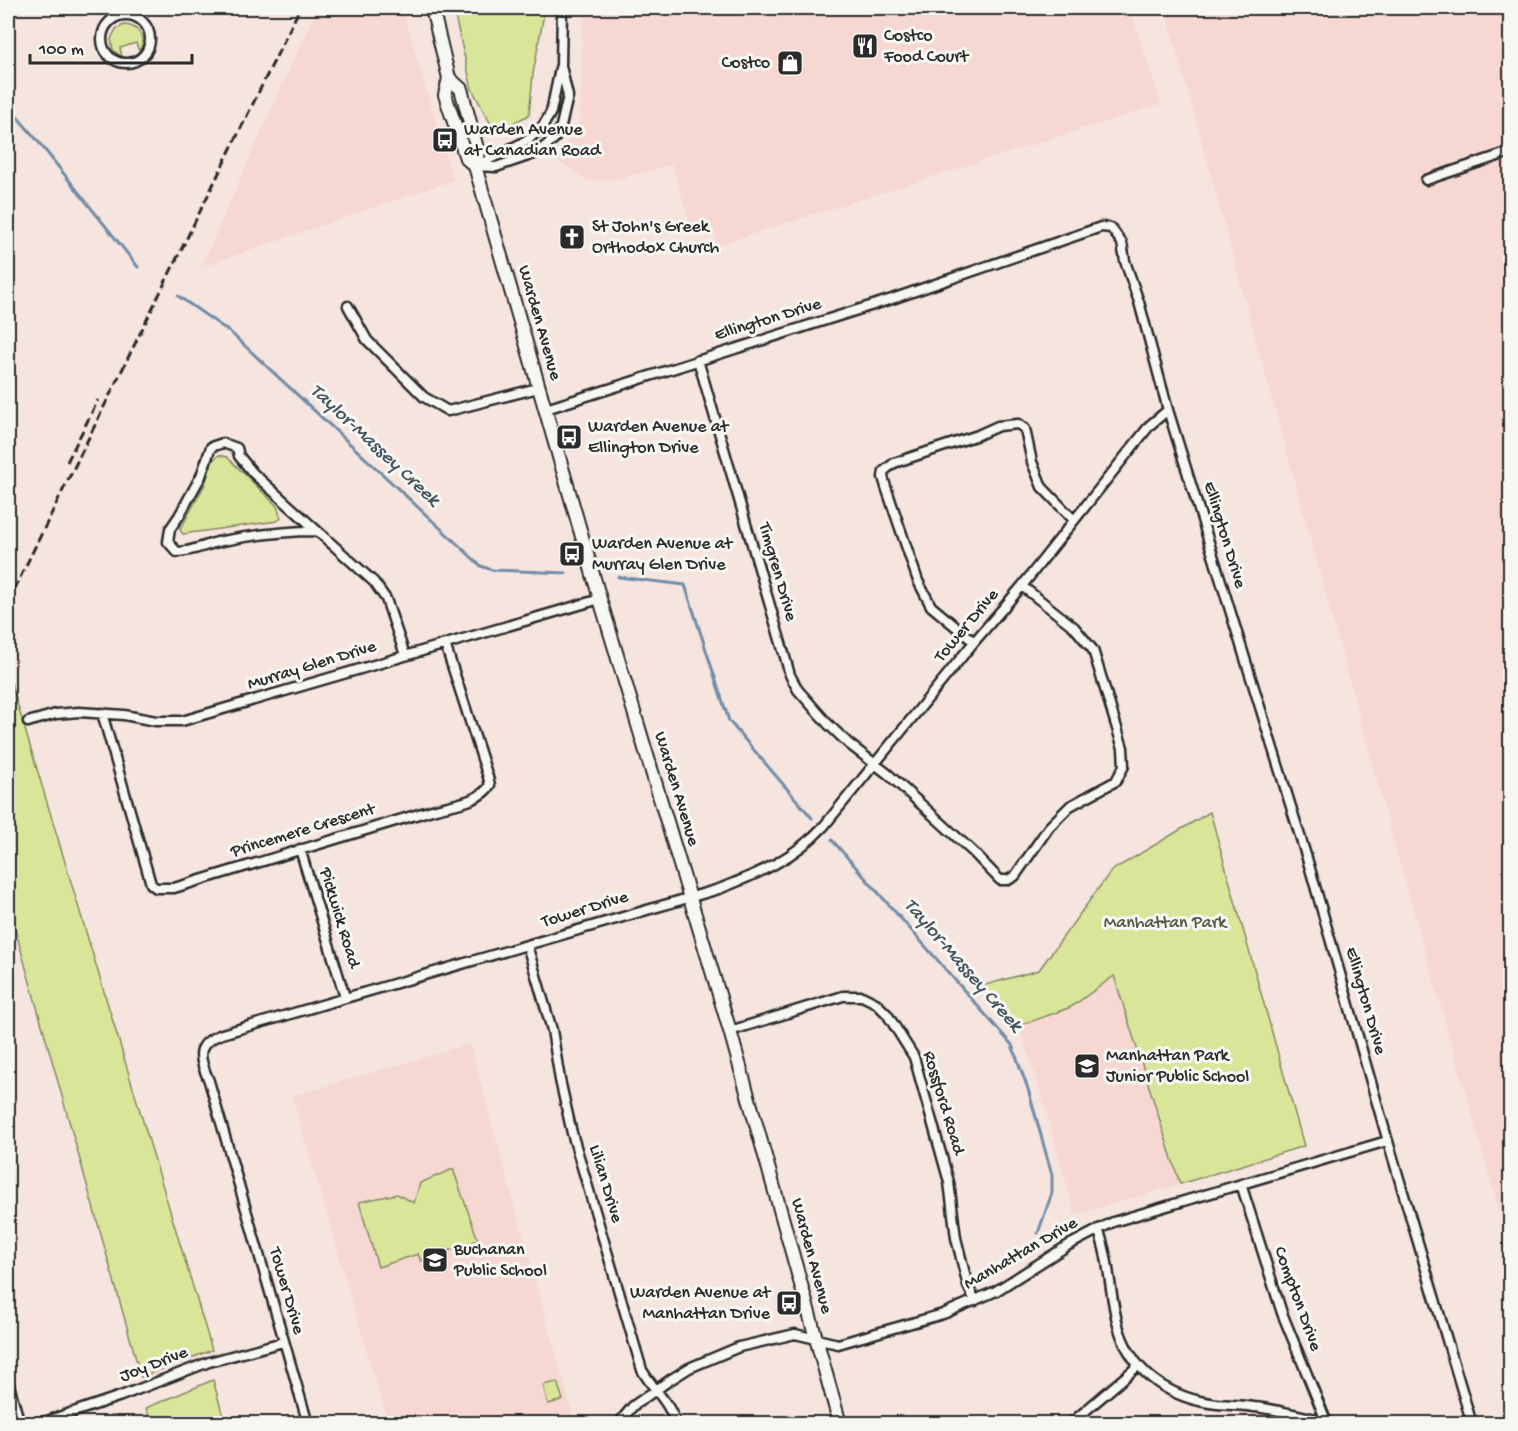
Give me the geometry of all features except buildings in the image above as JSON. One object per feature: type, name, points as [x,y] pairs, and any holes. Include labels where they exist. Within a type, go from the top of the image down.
[{"type":"main road","name":"Warden Avenue","points":[[432,8],[449,78],[445,95],[466,158],[475,166],[600,599],[730,1031],[840,1424]]},
{"type":"street","points":[[475,166],[528,140],[543,126],[551,112],[561,66],[562,8]]},
{"type":"street","points":[[118,12],[135,17],[147,28],[150,36],[147,52],[134,62],[126,64],[118,62],[106,53],[103,46],[102,39],[107,25],[118,12]]},
{"type":"street","points":[[475,166],[496,167],[525,158],[537,153],[555,138],[565,115],[568,96],[561,66]]},
{"type":"street","points":[[1426,180],[1510,152]]},
{"type":"street","name":"Ellington Drive","points":[[546,409],[892,299],[1101,227],[1111,228],[1122,243],[1125,261],[1139,302],[1168,410],[1309,866],[1472,1424]]},
{"type":"street","points":[[348,306],[367,340],[424,397],[448,411],[538,388]]},
{"type":"street","name":"Timgren Drive","points":[[698,360],[790,675],[804,698],[828,724],[888,774],[1000,880],[1008,880],[1015,876],[1049,827],[1070,806],[1116,781],[1124,766],[1123,748],[1096,657],[1090,645],[1074,627],[1022,586]]},
{"type":"street","name":"Tower Drive","points":[[308,1424],[209,1081],[201,1061],[201,1050],[208,1040],[345,997],[719,889],[756,875],[806,845],[1022,586],[1150,425],[1168,410]]},
{"type":"street","points":[[974,642],[932,606],[918,581],[883,477],[888,466],[998,426],[1018,424],[1025,429],[1032,462],[1042,488],[1074,519]]},
{"type":"street","points":[[316,531],[286,532],[223,541],[185,552],[177,552],[168,542],[170,529],[201,476],[207,453],[211,447],[219,443],[237,448],[239,456],[253,473],[374,582],[386,599],[405,655]]},
{"type":"street","name":"Murray Glen Drive","points":[[28,722],[68,713],[102,713],[156,721],[182,721],[600,599]]},
{"type":"street","name":"Princemere Crescent","points":[[102,713],[151,884],[156,888],[174,888],[469,800],[485,792],[489,785],[488,777],[445,644]]},
{"type":"street","name":"Pickwick Road","points":[[300,849],[345,997]]},
{"type":"street","name":"Lilian Drive","points":[[527,945],[552,1030],[572,1133],[642,1370],[668,1406],[676,1424]]},
{"type":"street","name":"Rossford Road","points":[[730,1031],[843,996],[862,996],[870,999],[887,1014],[914,1056],[949,1182],[956,1238],[968,1286],[975,1301]]},
{"type":"street","name":"Manhattan Drive","points":[[618,1424],[633,1406],[689,1368],[739,1347],[795,1334],[838,1344],[943,1314],[1010,1283],[1098,1229],[1143,1212],[1388,1140]]},
{"type":"street","name":"Compton Drive","points":[[1241,1184],[1282,1313],[1327,1422]]},
{"type":"street","points":[[1098,1229],[1106,1253],[1115,1312],[1121,1334],[1137,1366],[1165,1387],[1185,1397],[1217,1404],[1256,1407],[1327,1422]]},
{"type":"street","name":"Joy Drive","points":[[38,1424],[122,1396],[209,1362],[284,1342]]},
{"type":"street","points":[[1070,1424],[1137,1366]]},
{"type":"street","points":[[8,1381],[20,1424]]},
{"type":"shaded area","points":[[317,8],[402,8],[453,180],[201,267]]},
{"type":"shaded area","points":[[587,8],[1130,8],[1161,104],[717,245],[712,228],[690,224],[672,165],[620,178],[589,181],[555,159],[580,120],[582,30]]},
{"type":"shaded area","points":[[1165,8],[1510,8],[1510,1248],[1387,818]]},
{"type":"shaded area","name":"Manhattan Park Junior Public School","points":[[1114,975],[1180,1184],[1075,1215],[1045,1106],[1019,1026],[1071,1007]]},
{"type":"shaded area","name":"Buchanan Public School","points":[[470,1044],[575,1423],[388,1423],[292,1096]]},
{"type":"green space","points":[[453,8],[545,8],[533,74],[529,115],[495,132],[472,89]]},
{"type":"green space","points":[[124,25],[137,30],[142,37],[142,42],[139,51],[136,43],[120,48],[122,57],[113,50],[111,39],[116,29]]},
{"type":"green space","points":[[219,455],[227,457],[277,506],[281,518],[277,521],[183,534],[180,530],[205,484],[213,460]]},
{"type":"green space","points":[[8,673],[212,1350],[141,1377],[8,904]]},
{"type":"green space","name":"Manhattan Park","points":[[1210,812],[1304,1146],[1180,1184],[1114,976],[1071,1007],[1019,1026],[978,987],[1039,970],[1111,871]]},
{"type":"green space","points":[[453,1169],[478,1240],[421,1261],[418,1254],[378,1267],[359,1202],[397,1194],[414,1203],[420,1183]]},
{"type":"green space","points":[[213,1380],[225,1423],[151,1423],[146,1408]]},
{"type":"green space","points":[[557,1382],[563,1400],[548,1404],[543,1385]]},
{"type":"waterway","name":"Taylor-Massey Creek","points":[[8,106],[138,267]]},
{"type":"waterway","name":"Taylor-Massey Creek","points":[[178,296],[230,332],[481,566],[492,570],[566,573]]},
{"type":"waterway","name":"Taylor-Massey Creek","points":[[618,577],[685,585],[729,721],[812,818]]},
{"type":"waterway","name":"Taylor-Massey Creek","points":[[832,840],[1012,1045],[1028,1089],[1052,1175],[1052,1193],[1038,1233]]},
{"type":"railway","points":[[8,602],[300,8]]},
{"type":"railway","points":[[67,462],[98,400]]},
{"type":"place","name":"Costco Food Court","points":[[865,46]]},
{"type":"place","name":"Costco","points":[[790,63]]},
{"type":"place","name":"Warden Avenue at Canadian Road","points":[[445,140]]},
{"type":"place","name":"St John's Greek Orthodox Church","points":[[572,237]]},
{"type":"place","name":"Warden Avenue at Ellington Drive","points":[[569,437]]},
{"type":"place","name":"Warden Avenue at Murray Glen Drive","points":[[572,554]]},
{"type":"place","name":"Manhattan Park Junior Public School","points":[[1087,1066]]},
{"type":"place","name":"Buchanan Public School","points":[[435,1260]]},
{"type":"place","name":"Warden Avenue at Manhattan Drive","points":[[789,1303]]}]
